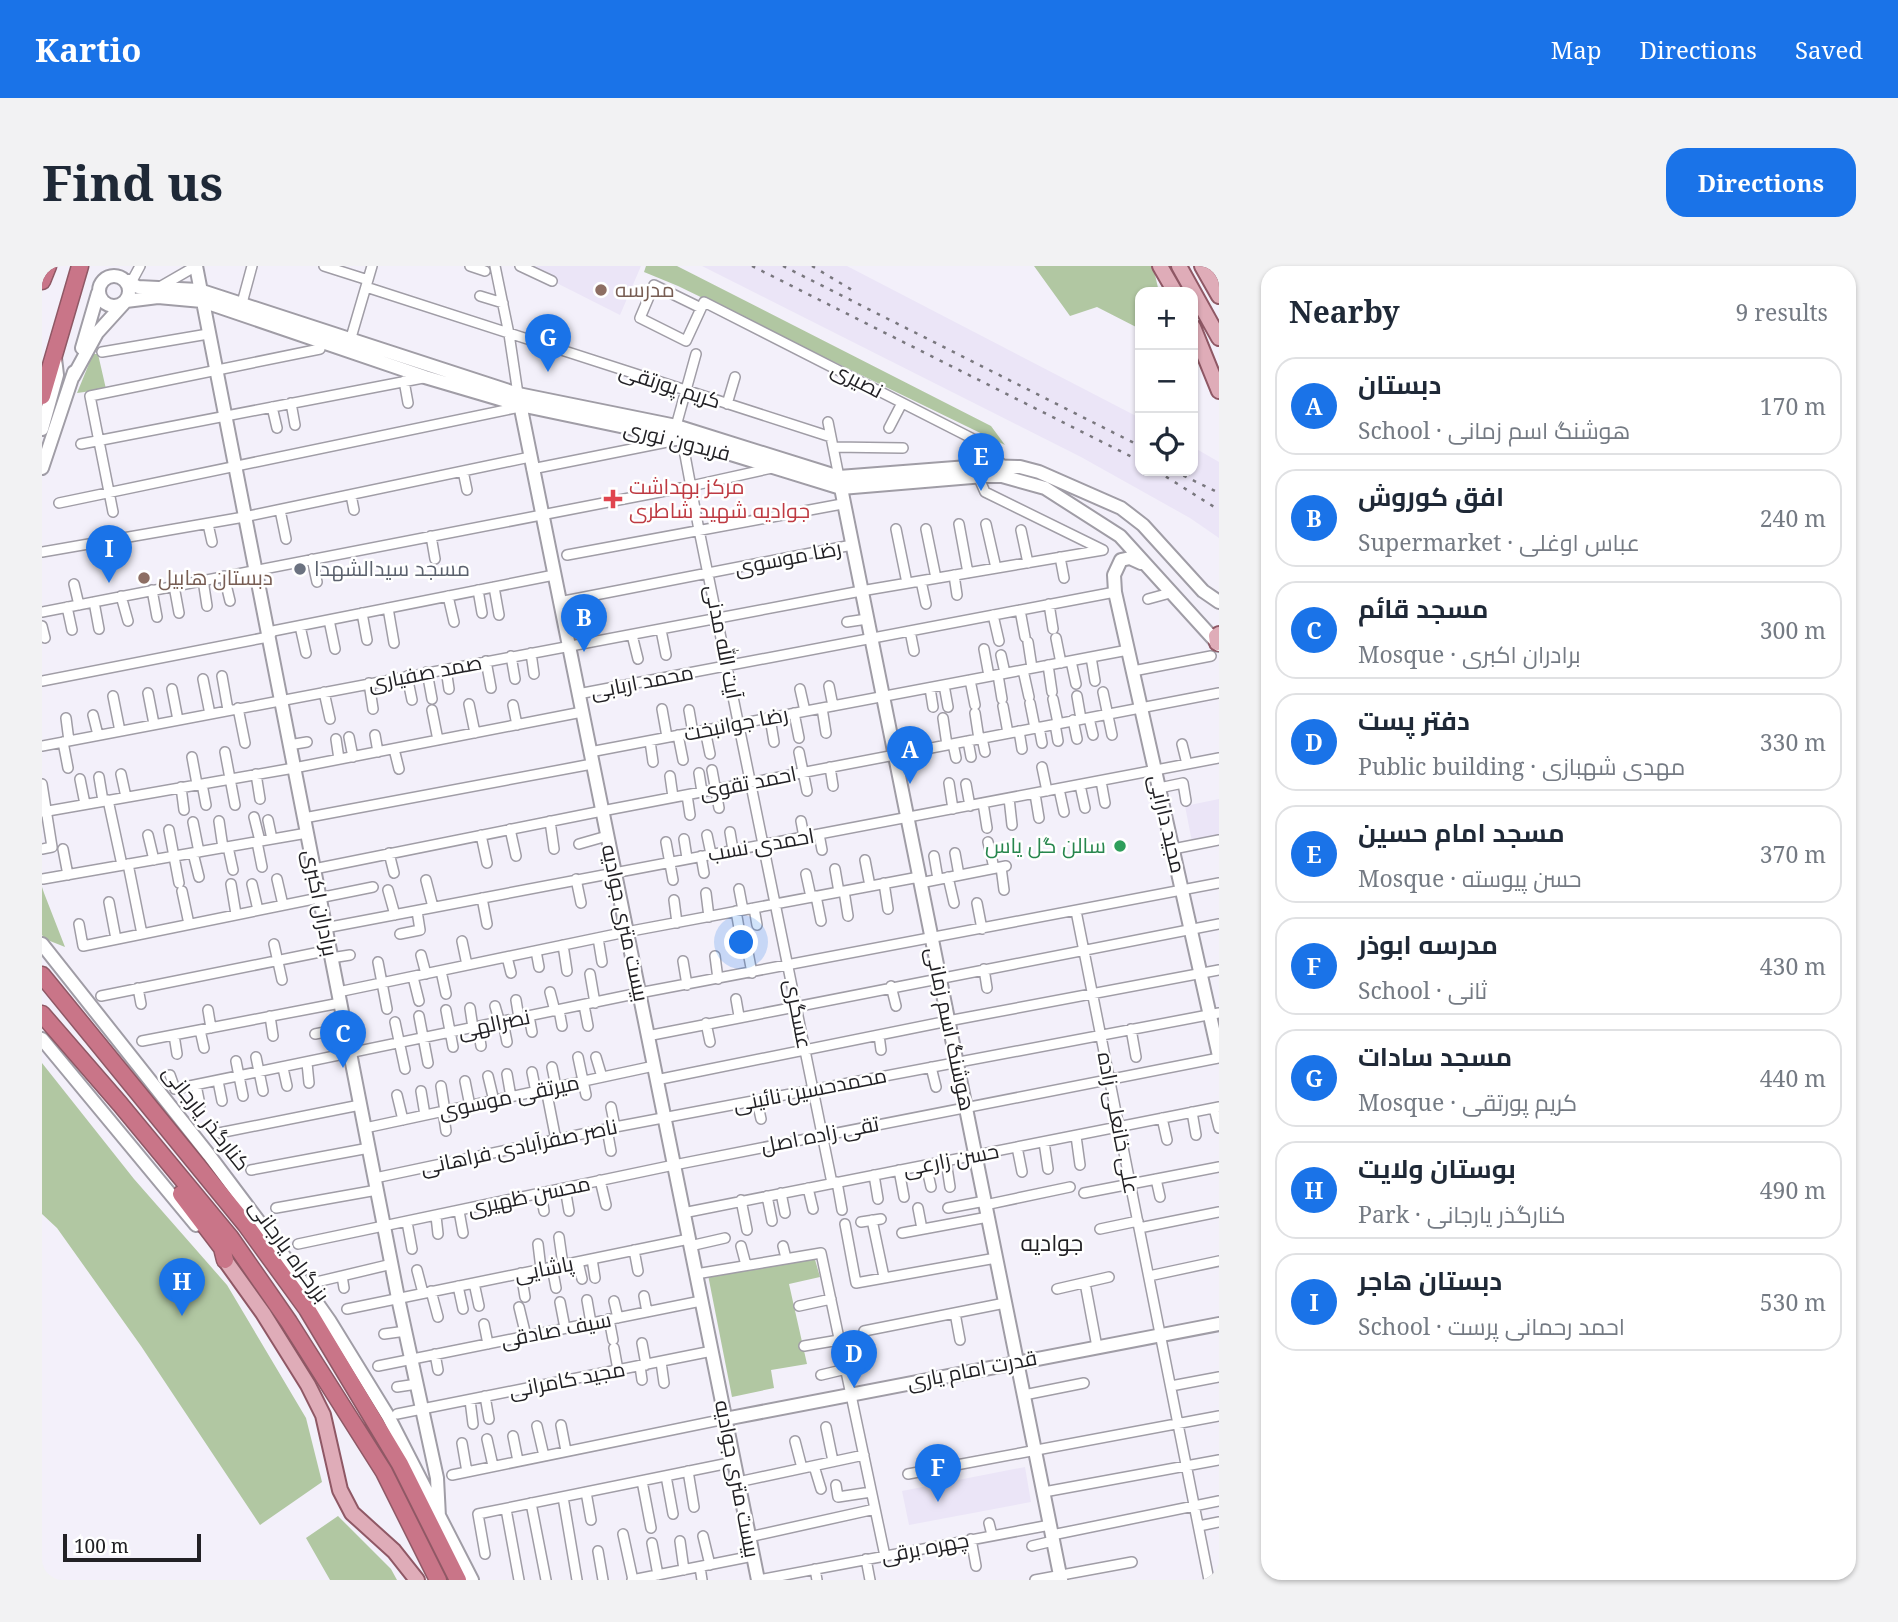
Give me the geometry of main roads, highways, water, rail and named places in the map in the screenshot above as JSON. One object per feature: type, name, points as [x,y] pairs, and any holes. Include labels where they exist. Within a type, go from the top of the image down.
[{"type":"highway","points":[[42,281],[48,266]]},
{"type":"highway","points":[[42,396],[80,266]]},
{"type":"highway","points":[[42,378],[54,351]]},
{"type":"highway","name":"بزرگراه یارجانی","points":[[42,975],[246,1225],[307,1309],[400,1464],[458,1580]]},
{"type":"highway","name":"بزرگراه یارجانی","points":[[42,1014],[230,1237],[289,1322],[384,1472],[438,1580]]},
{"type":"highway","points":[[120,1104],[120,1116],[222,1248],[225,1260]]},
{"type":"main road","points":[[1160,266],[1172,287]]},
{"type":"main road","points":[[1179,266],[1219,338]]},
{"type":"main road","points":[[1202,266],[1219,296]]},
{"type":"main road","points":[[1198,339],[1219,391]]},
{"type":"main road","points":[[225,1260],[263,1313],[308,1385],[323,1415],[340,1490],[352,1513],[394,1551],[417,1580]]},
{"type":"railway","points":[[752,266],[1135,458]]},
{"type":"railway","points":[[783,266],[1135,443]]},
{"type":"railway","points":[[812,266],[857,293]]},
{"type":"railway","points":[[1165,476],[1219,510]]},
{"type":"railway","points":[[1184,476],[1219,493]]},
{"type":"place","name":"مدرسه","points":[[601,290]]},
{"type":"place","name":"مسجد سادات","points":[[548,372]]},
{"type":"place","name":"مسجد امام حسین","points":[[981,491]]},
{"type":"place","name":"مرکز بهداشت جوادیه شهید شاطری","points":[[613,499]]},
{"type":"place","name":"مسجد سیدالشهدا","points":[[300,569]]},
{"type":"place","name":"دبستان هابیل","points":[[144,578]]},
{"type":"place","name":"دبستان هاجر","points":[[109,583]]},
{"type":"place","name":"افق کوروش","points":[[584,652]]},
{"type":"place","name":"دبستان","points":[[910,784]]},
{"type":"place","name":"سالن گل یاس","points":[[1120,846]]},
{"type":"place","name":"مسجد قائم","points":[[343,1068]]},
{"type":"place","name":"بوستان ولایت","points":[[182,1316]]},
{"type":"place","name":"دفتر پست","points":[[854,1388]]},
{"type":"place","name":"مدرسه ابوذر","points":[[938,1502]]},
{"type":"district","name":"جوادیه","points":[[1052,1243]]}]
